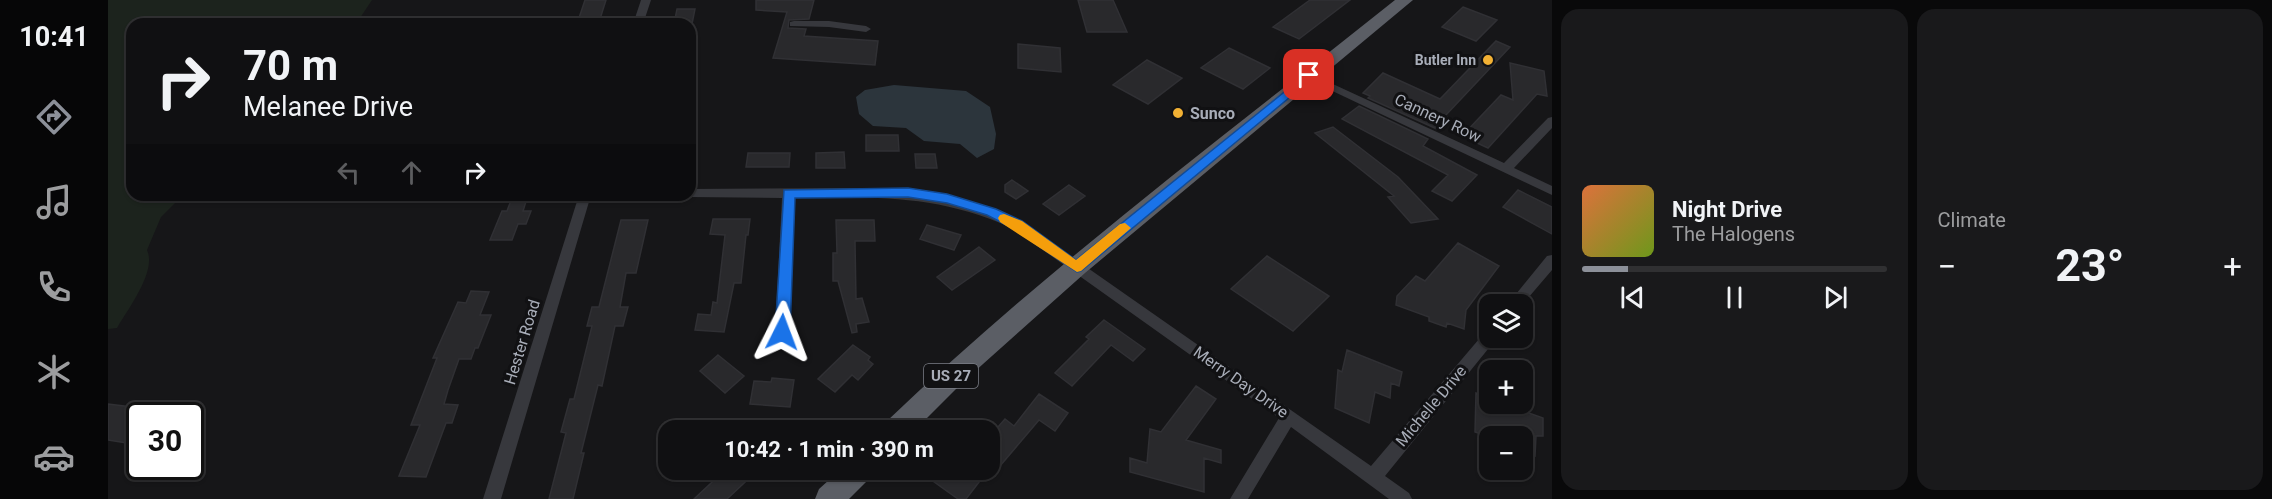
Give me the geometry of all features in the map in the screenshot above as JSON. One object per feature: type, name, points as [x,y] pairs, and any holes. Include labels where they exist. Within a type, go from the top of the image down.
[{"type":"highway","name":"US 27","points":[[907,420],[955,373],[1077,267],[1309,75],[1405,0]]},
{"type":"highway","points":[[829,499],[849,480]]},
{"type":"street","points":[[640,18],[646,0]]},
{"type":"street","points":[[794,24],[829,24],[866,29]]},
{"type":"street","name":"Cannery Row","points":[[1309,75],[1552,191]]},
{"type":"street","points":[[1505,169],[1552,122]]},
{"type":"street","name":"Merry Day Drive","points":[[696,193],[908,193],[947,198],[992,212],[1017,225],[1403,499]]},
{"type":"street","points":[[782,332],[789,194]]},
{"type":"street","name":"Hester Road","points":[[492,499],[583,201]]},
{"type":"street","points":[[1523,294],[1552,260]]},
{"type":"street","name":"Michelle Drive","points":[[1373,477],[1480,348]]},
{"type":"street","points":[[1239,499],[1289,416]]},
{"type":"shaded area","points":[[108,0],[372,0],[360,18],[126,18],[126,201],[177,201],[161,217],[147,250],[148,268],[140,290],[117,328],[108,329]]},
{"type":"shaded area","points":[[894,85],[966,91],[990,107],[996,134],[994,149],[977,158],[960,144],[924,141],[906,128],[873,126],[859,114],[856,97],[865,90]]},
{"type":"building","points":[[585,0],[606,0],[600,18],[579,18]]},
{"type":"building","points":[[756,0],[814,0],[809,19],[789,20],[788,28],[806,29],[804,36],[878,41],[875,65],[773,58],[787,12],[756,10]]},
{"type":"building","points":[[1078,0],[1113,0],[1127,32],[1087,32]]},
{"type":"building","points":[[1310,0],[1350,0],[1299,39],[1273,27]]},
{"type":"building","points":[[1463,7],[1497,20],[1476,41],[1442,27]]},
{"type":"building","points":[[677,9],[695,9],[693,18],[675,18]]},
{"type":"building","points":[[1496,41],[1510,47],[1445,116],[1447,117],[1437,129],[1368,98],[1370,96],[1363,93],[1383,73],[1440,99]]},
{"type":"building","points":[[1018,44],[1060,48],[1061,72],[1018,68]]},
{"type":"building","points":[[1229,48],[1270,68],[1243,89],[1201,68]]},
{"type":"building","points":[[1147,60],[1182,78],[1148,104],[1113,85]]},
{"type":"building","points":[[1510,63],[1544,71],[1547,96],[1537,94],[1488,148],[1462,136],[1501,95],[1513,100]]},
{"type":"building","points":[[1359,106],[1428,139],[1423,146],[1477,175],[1452,201],[1432,191],[1448,175],[1342,119]]},
{"type":"building","points":[[1333,127],[1398,177],[1438,219],[1411,223],[1388,197],[1394,196],[1315,133]]},
{"type":"building","points":[[866,135],[898,135],[899,151],[866,151]]},
{"type":"building","points":[[844,152],[845,168],[816,168],[816,153]]},
{"type":"building","points":[[748,153],[790,153],[789,167],[746,167]]},
{"type":"building","points":[[915,154],[935,154],[937,168],[916,168]]},
{"type":"building","points":[[1012,180],[1028,191],[1016,199],[1005,192],[1005,185]]},
{"type":"building","points":[[1069,185],[1085,196],[1059,215],[1043,204]]},
{"type":"building","points":[[1518,190],[1552,207],[1552,234],[1503,207]]},
{"type":"building","points":[[511,201],[526,201],[523,211],[531,211],[526,224],[518,224],[512,240],[490,240],[502,211],[507,211]]},
{"type":"building","points":[[713,219],[750,219],[741,283],[734,283],[724,332],[695,330],[698,314],[711,315],[713,302],[717,303],[725,235],[710,234]]},
{"type":"building","points":[[621,220],[648,220],[636,273],[626,273],[620,307],[628,307],[623,326],[615,326],[602,386],[598,385],[581,453],[584,453],[573,499],[549,499],[566,433],[561,432],[570,399],[574,399],[592,326],[587,326],[592,307],[599,307]]},
{"type":"building","points":[[836,220],[874,220],[875,241],[855,241],[856,299],[862,298],[869,322],[856,324],[857,332],[852,333],[838,281],[833,281],[833,253],[837,253]]},
{"type":"building","points":[[927,225],[961,235],[954,250],[920,239]]},
{"type":"building","points":[[1458,243],[1499,266],[1466,310],[1464,329],[1447,323],[1446,327],[1429,321],[1429,317],[1396,305],[1397,296],[1416,276],[1425,281]]},
{"type":"building","points":[[979,247],[995,260],[952,290],[937,277]]},
{"type":"building","points":[[1267,256],[1329,296],[1293,331],[1231,289]]},
{"type":"building","points":[[471,291],[489,292],[480,315],[491,315],[478,348],[475,348],[471,359],[459,359],[444,404],[458,405],[452,423],[446,423],[426,477],[399,476],[420,425],[411,425],[437,358],[433,358],[458,302],[466,303]]},
{"type":"building","points":[[1104,320],[1145,349],[1133,361],[1111,345],[1072,386],[1055,373],[1089,339],[1086,337]]},
{"type":"building","points":[[853,345],[870,357],[868,360],[873,364],[858,380],[852,375],[835,392],[818,379]]},
{"type":"building","points":[[1347,350],[1402,372],[1399,386],[1391,383],[1390,398],[1375,392],[1369,423],[1335,408],[1338,370],[1342,372]]},
{"type":"building","points":[[718,355],[744,376],[725,393],[700,371]]},
{"type":"building","points":[[772,378],[794,380],[790,407],[750,404],[754,381],[771,382]]},
{"type":"building","points":[[1196,386],[1216,399],[1186,440],[1221,450],[1221,463],[1204,458],[1204,492],[1130,472],[1130,458],[1147,463],[1150,429],[1161,432]]},
{"type":"building","points":[[1476,393],[1479,394],[1479,414],[1532,414],[1543,418],[1543,436],[1536,436],[1535,456],[1533,455],[1533,426],[1479,426],[1479,433],[1475,432]]},
{"type":"building","points":[[1039,394],[1068,413],[1055,431],[1039,420],[1000,466],[1000,425],[1005,419],[1014,426]]},
{"type":"building","points":[[108,404],[126,406],[126,443],[108,440]]},
{"type":"building","points":[[714,480],[747,480],[727,499],[694,499]]},
{"type":"building","points":[[981,480],[966,499],[958,499],[933,481]]},
{"type":"slow traffic","points":[[1004,218],[1077,267],[1125,228]]},
{"type":"place","name":"Butler Inn","points":[[1488,60]]},
{"type":"place","name":"Sunco","points":[[1178,113]]},
{"type":"route","points":[[782,332],[789,194],[908,193],[947,198],[992,212],[1017,225],[1077,267],[1309,75]]}]
